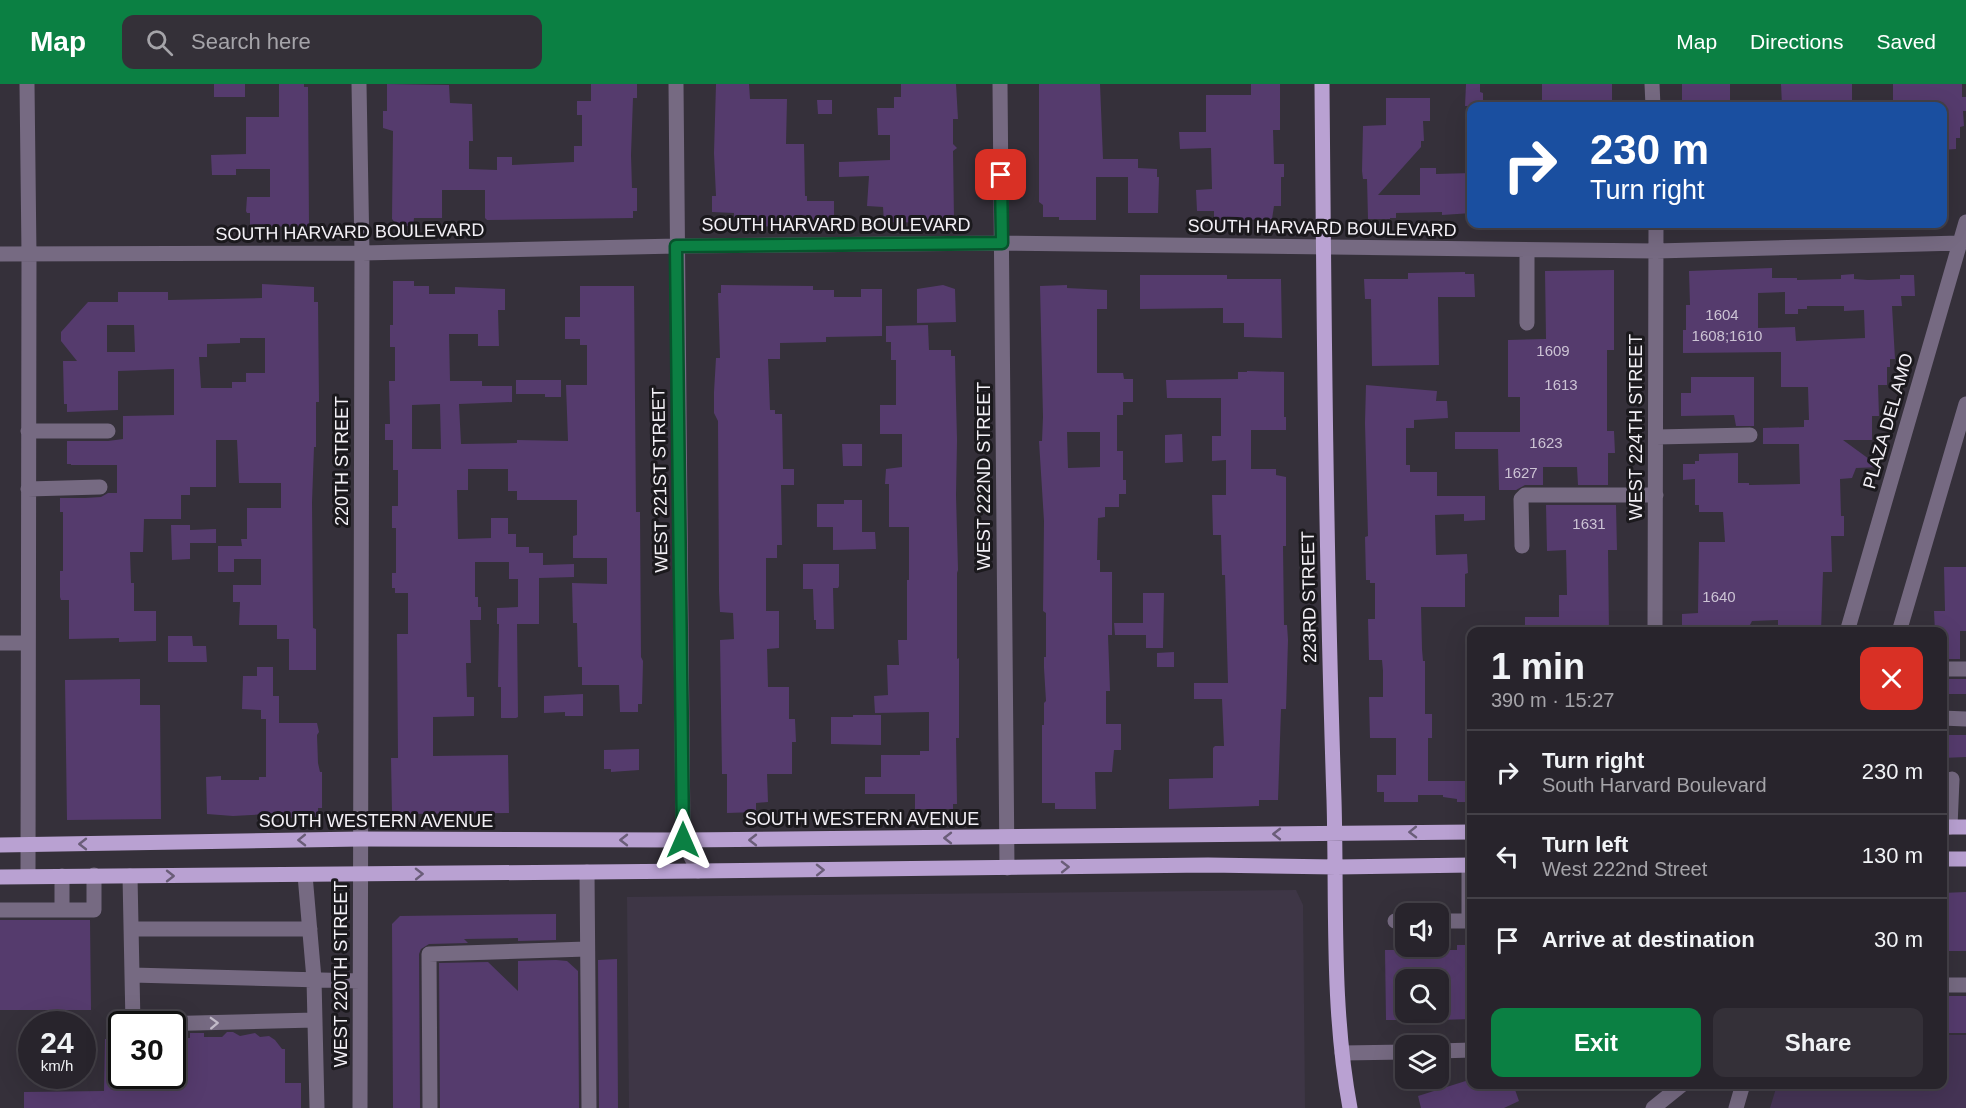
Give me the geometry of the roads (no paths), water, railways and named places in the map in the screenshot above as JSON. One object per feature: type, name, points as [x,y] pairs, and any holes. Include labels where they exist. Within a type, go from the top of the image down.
[{"type":"main road","name":"223RD STREET","points":[[1322,84],[1329,683],[1336,867],[1336,977],[1342,1053],[1350,1108]]},
{"type":"main road","points":[[1947,827],[1966,826]]},
{"type":"main road","name":"SOUTH WESTERN AVENUE","points":[[0,845],[361,839],[683,840],[1467,831]]},
{"type":"main road","points":[[1947,859],[1966,859]]},
{"type":"main road","points":[[0,877],[698,872],[1208,865],[1336,867],[1467,865]]},
{"type":"street","points":[[27,84],[28,876]]},
{"type":"street","name":"220TH STREET","points":[[359,84],[362,253],[361,839]]},
{"type":"street","name":"WEST 221ST STREET","points":[[676,84],[683,840],[698,872]]},
{"type":"street","name":"WEST 222ND STREET","points":[[1000,84],[1007,868]]},
{"type":"street","points":[[1652,84],[1653,102]]},
{"type":"street","name":"PLAZA DEL AMO","points":[[1848,627],[1966,222]]},
{"type":"street","name":"WEST 224TH STREET","points":[[1655,627],[1656,228]]},
{"type":"street","name":"SOUTH HARVARD BOULEVARD","points":[[0,254],[362,253],[676,246],[1002,243],[1656,251],[1960,243]]},
{"type":"street","points":[[1527,250],[1527,322]]},
{"type":"street","points":[[1900,627],[1966,404]]},
{"type":"street","points":[[28,432],[108,430]]},
{"type":"street","points":[[1656,437],[1750,435]]},
{"type":"street","points":[[28,489],[100,487]]},
{"type":"street","points":[[1522,546],[1521,499],[1525,495],[1656,495]]},
{"type":"street","points":[[0,643],[28,643]]},
{"type":"street","points":[[1947,669],[1966,669]]},
{"type":"street","points":[[1947,718],[1966,719]]},
{"type":"street","points":[[1947,820],[1953,779]]},
{"type":"street","name":"WEST 220TH STREET","points":[[360,1108],[361,839]]},
{"type":"street","points":[[587,872],[590,1108]]},
{"type":"street","points":[[0,910],[94,910],[94,875]]},
{"type":"street","points":[[306,875],[314,979],[317,1108]]},
{"type":"street","points":[[62,876],[62,910]]},
{"type":"street","points":[[130,876],[133,1011]]},
{"type":"street","points":[[1449,921],[1467,921]]},
{"type":"street","points":[[131,929],[310,929]]},
{"type":"street","points":[[430,1108],[429,954],[587,950]]},
{"type":"street","points":[[132,975],[360,981]]},
{"type":"street","points":[[1947,985],[1966,985]]},
{"type":"street","points":[[186,1023],[315,1020]]},
{"type":"street","points":[[1449,1051],[1467,1050]]},
{"type":"street","points":[[1342,1053],[1395,1052]]},
{"type":"street","points":[[1653,1108],[1677,1089]]},
{"type":"street","points":[[1736,1108],[1742,1089]]}]
